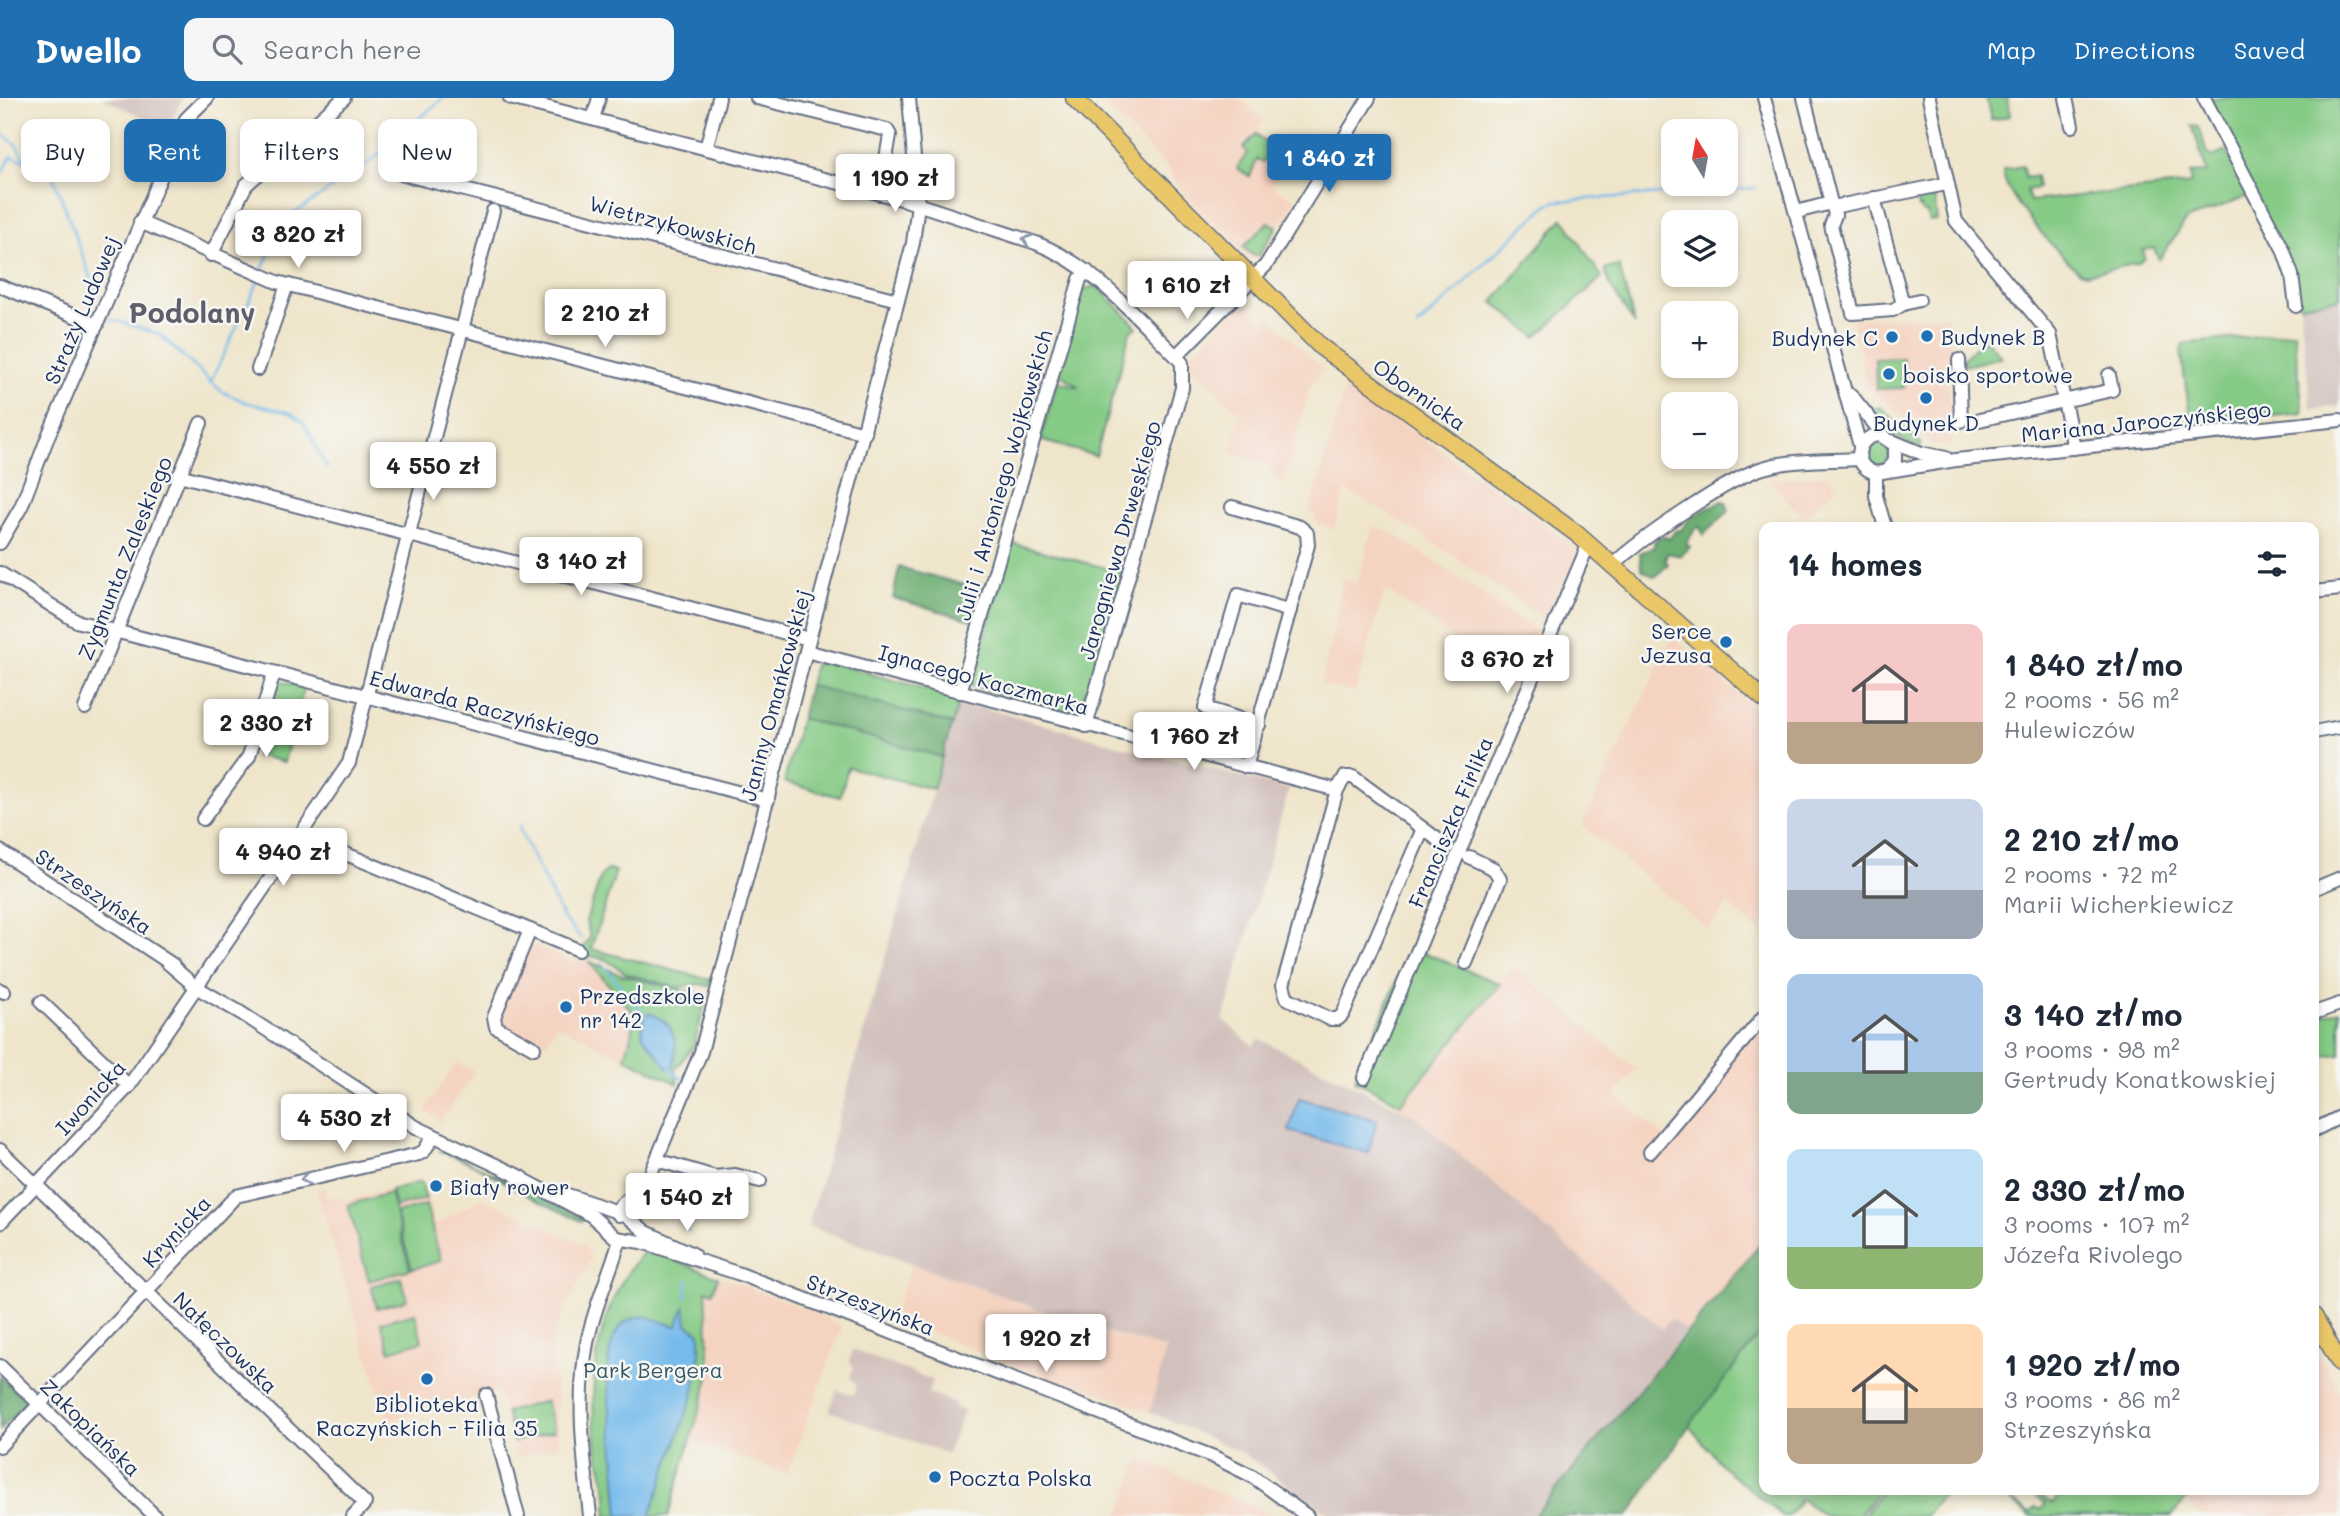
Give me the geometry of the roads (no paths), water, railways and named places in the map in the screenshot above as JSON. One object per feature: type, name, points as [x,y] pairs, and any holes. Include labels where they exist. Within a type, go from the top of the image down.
[{"type":"main road","name":"Obornicka","points":[[1073,98],[1250,278],[1339,362],[1589,543],[1759,695]]},
{"type":"main road","points":[[2319,1325],[2340,1364]]},
{"type":"street","name":"Straży Ludowej","points":[[0,543],[21,507],[186,119],[207,98]]},
{"type":"street","points":[[211,255],[246,185],[344,98]]},
{"type":"street","points":[[510,98],[918,204],[1036,243],[1087,271],[1179,360],[1222,308],[1266,265],[1369,98]]},
{"type":"street","points":[[593,119],[599,98]]},
{"type":"street","points":[[706,149],[719,98]]},
{"type":"street","points":[[757,98],[887,130],[890,135],[880,194]]},
{"type":"street","name":"Janiny Omańkowskiej","points":[[628,1219],[621,1205],[643,1187],[657,1160],[701,1052],[865,433],[912,243],[918,204],[909,98]]},
{"type":"street","points":[[1764,98],[1846,386],[1859,453],[1866,469],[1882,472]]},
{"type":"street","points":[[1804,98],[1835,215],[1831,226],[1853,313],[1893,310],[1919,300]]},
{"type":"street","points":[[1928,98],[1946,184],[1961,229],[2050,334],[2074,448]]},
{"type":"street","points":[[2066,98],[2072,126]]},
{"type":"street","points":[[2204,98],[2208,120],[2283,249],[2292,275],[2296,306]]},
{"type":"street","name":"Wietrzykowskich","points":[[433,182],[898,300]]},
{"type":"street","points":[[1796,212],[1946,184]]},
{"type":"street","points":[[1874,198],[1903,304]]},
{"type":"street","name":"Iwonicka","points":[[0,1223],[129,1086],[349,763],[493,211]]},
{"type":"street","points":[[140,222],[211,255],[287,285],[865,433]]},
{"type":"street","name":"Julii i Antoniego Wojkowskich","points":[[960,692],[1080,279],[1087,271]]},
{"type":"street","points":[[258,369],[287,285]]},
{"type":"street","points":[[0,286],[97,325]]},
{"type":"street","name":"Jarogniewa Drwęskiego","points":[[1086,726],[1182,388],[1179,360]]},
{"type":"street","points":[[1959,360],[1961,421]]},
{"type":"street","points":[[1975,421],[2112,390],[2109,375]]},
{"type":"street","points":[[1846,386],[1865,415],[1888,438],[1897,457],[1882,472],[1876,496],[1884,522]]},
{"type":"street","name":"Mariana Jaroczyńskiego","points":[[1882,472],[1956,460],[2340,420]]},
{"type":"street","name":"Zygmunta Zaleskiego","points":[[85,708],[201,423]]},
{"type":"street","points":[[1614,565],[1632,549],[1749,473],[1787,463],[1859,453],[1870,436],[1888,438]]},
{"type":"street","name":"Mariana Jaroczyńskiego","points":[[1888,438],[1922,453],[1956,460]]},
{"type":"street","name":"Ignacego Kaczmarka","points":[[179,475],[808,645],[960,692],[1337,790]]},
{"type":"street","points":[[1232,507],[1300,527],[1307,533],[1308,545],[1246,767]]},
{"type":"street","name":"Franciszka Firlika","points":[[1364,1078],[1589,543]]},
{"type":"street","name":"Edwarda Raczyńskiego","points":[[0,572],[66,617],[114,632],[768,800]]},
{"type":"street","points":[[2319,591],[2340,589]]},
{"type":"street","points":[[1259,724],[1205,708],[1238,595],[1290,611]]},
{"type":"street","points":[[203,819],[252,750],[274,673]]},
{"type":"street","points":[[2319,731],[2340,727]]},
{"type":"street","name":"Franciszka Firlika","points":[[1337,790],[1345,776],[1353,777],[1448,847]]},
{"type":"street","points":[[1337,790],[1283,985],[1287,998],[1330,1019],[1338,1020],[1343,1014],[1423,829]]},
{"type":"street","points":[[300,835],[578,950]]},
{"type":"street","name":"Strzeszyńska","points":[[0,851],[241,1013],[433,1137],[515,1175],[592,1216],[619,1236],[725,1269],[1214,1457],[1252,1476],[1307,1516]]},
{"type":"street","name":"Franciszka Firlika","points":[[1466,963],[1500,879],[1494,869],[1469,858]]},
{"type":"street","points":[[2319,887],[2340,878]]},
{"type":"street","points":[[530,930],[494,1017],[496,1027],[534,1048]]},
{"type":"street","points":[[41,1002],[129,1086]]},
{"type":"street","points":[[2319,1011],[2340,1004]]},
{"type":"street","points":[[1650,1153],[1759,1022]]},
{"type":"street","points":[[2319,1128],[2340,1117]]},
{"type":"street","name":"Krynicka","points":[[0,1446],[236,1196],[419,1154],[425,1151],[433,1137]]},
{"type":"street","name":"Nałęczowska","points":[[0,1150],[365,1503],[353,1516]]},
{"type":"street","points":[[657,1160],[715,1177],[735,1175],[760,1181]]},
{"type":"street","name":"Strzeszyńska","points":[[515,1175],[628,1219],[725,1269]]},
{"type":"street","points":[[590,1516],[581,1424],[583,1367],[595,1314],[619,1236],[612,1221],[628,1219],[633,1233],[619,1236]]},
{"type":"street","name":"Zakopiańska","points":[[0,1366],[155,1516]]},
{"type":"street","points":[[486,1395],[518,1516]]},
{"type":"water","points":[[649,1013],[670,1028],[676,1050],[673,1068],[669,1069],[642,1035],[643,1016]]},
{"type":"water","points":[[1299,1098],[1377,1120],[1368,1153],[1289,1131]]},
{"type":"water","points":[[685,1306],[687,1324],[700,1333],[694,1392],[650,1516],[619,1516],[608,1393],[609,1357],[613,1341],[620,1328],[638,1317],[650,1317],[677,1326]]},
{"type":"waterway","points":[[262,270],[282,222],[370,162],[443,98]]},
{"type":"waterway","points":[[0,133],[15,143],[21,153]]},
{"type":"waterway","points":[[0,175],[12,156],[52,173],[98,297]]},
{"type":"waterway","points":[[1417,327],[1548,204],[1557,201],[1755,188]]},
{"type":"waterway","points":[[210,383],[258,282]]},
{"type":"waterway","points":[[110,319],[159,334],[221,391],[245,402],[291,413],[304,423],[327,468]]},
{"type":"waterway","points":[[520,825],[521,833],[563,918],[581,938]]},
{"type":"waterway","points":[[602,964],[645,1015]]},
{"type":"waterway","points":[[670,1069],[683,1080]]},
{"type":"waterway","points":[[663,1184],[688,1231]]},
{"type":"waterway","points":[[686,1297],[688,1279]]},
{"type":"place","name":"Budynek B","points":[[1927,336]]},
{"type":"place","name":"Budynek C","points":[[1892,337]]},
{"type":"place","name":"boisko sportowe","points":[[1889,374]]},
{"type":"place","name":"Budynek D","points":[[1926,398]]},
{"type":"place","name":"Serce Jezusa","points":[[1726,642]]},
{"type":"place","name":"Przedszkole nr 142","points":[[566,1007]]},
{"type":"place","name":"Biały rower","points":[[436,1186]]},
{"type":"place","name":"Biblioteka Raczyńskich - Filia 35","points":[[427,1379]]},
{"type":"place","name":"Poczta Polska","points":[[935,1477]]},
{"type":"district","name":"Podolany","points":[[192,312]]},
{"type":"park label","name":"Park Bergera","points":[[653,1369]]}]
